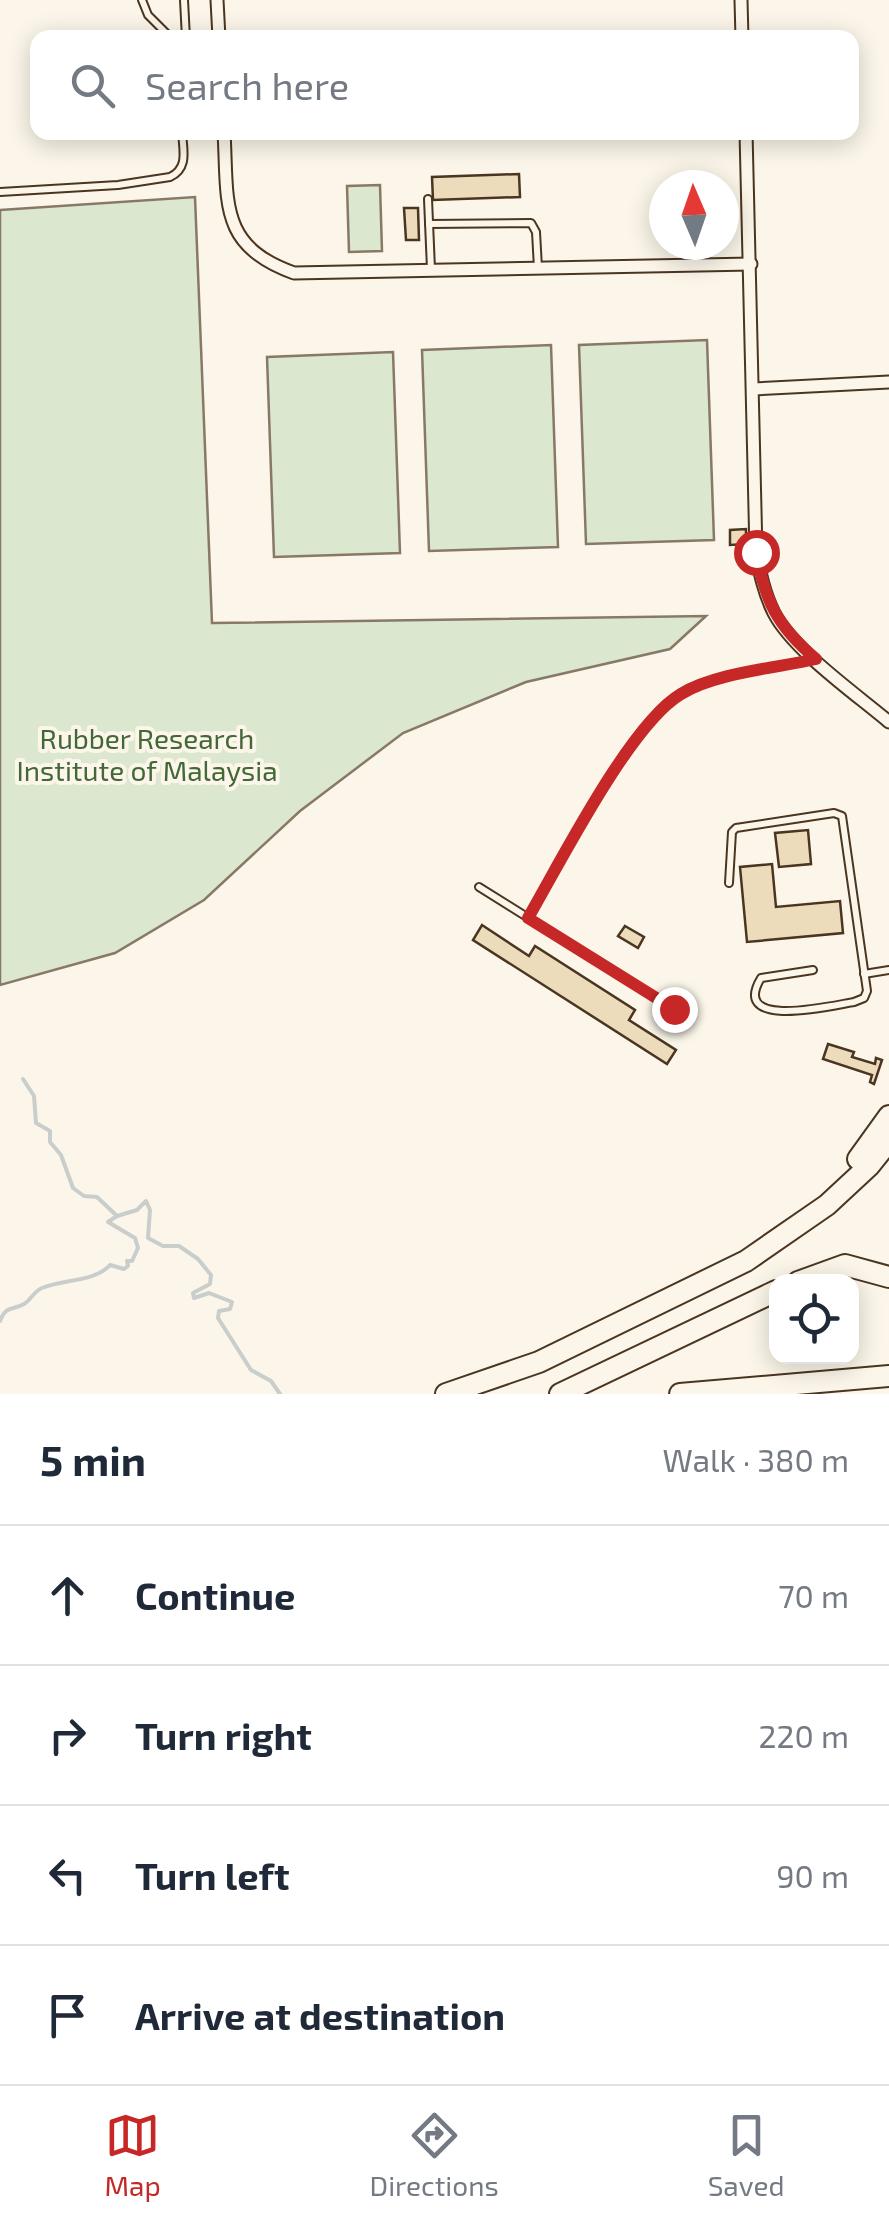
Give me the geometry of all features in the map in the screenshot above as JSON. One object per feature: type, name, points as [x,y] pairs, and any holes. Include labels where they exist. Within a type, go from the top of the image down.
[{"type":"highway","points":[[746,1261],[846,1175],[889,1116]]},
{"type":"highway","points":[[446,1394],[539,1362],[746,1261],[827,1204],[869,1166],[889,1141]]},
{"type":"highway","points":[[820,1274],[845,1265],[889,1277]]},
{"type":"highway","points":[[560,1394],[769,1294]]},
{"type":"highway","points":[[680,1394],[889,1376]]},
{"type":"street","points":[[217,0],[219,30]]},
{"type":"street","points":[[741,0],[742,30]]},
{"type":"street","points":[[225,140],[232,220],[246,248],[266,264],[294,273],[750,264]]},
{"type":"street","points":[[746,140],[756,552],[762,585],[775,615],[792,638],[889,722]]},
{"type":"street","points":[[753,389],[889,382]]},
{"type":"lane","points":[[142,0],[148,14],[164,30]]},
{"type":"lane","points":[[184,0],[186,30]]},
{"type":"lane","points":[[0,192],[118,186],[170,177],[177,174],[184,161],[183,140]]},
{"type":"lane","points":[[428,199],[431,270]]},
{"type":"lane","points":[[429,224],[531,222],[536,232],[538,268]]},
{"type":"lane","points":[[528,918],[602,790],[638,738],[680,694],[714,682],[816,659]]},
{"type":"lane","points":[[730,882],[732,832],[736,828],[842,816],[867,991],[864,998],[781,1013],[767,1011],[760,1005],[756,993],[760,978],[813,970]]},
{"type":"lane","points":[[479,887],[674,1009]]},
{"type":"lane","points":[[864,974],[889,970]]},
{"type":"green space","points":[[380,185],[382,251],[349,252],[347,186]]},
{"type":"green space","name":"Rubber Research Institute of Malaysia","points":[[195,197],[212,623],[706,616],[670,649],[526,682],[403,733],[300,811],[204,900],[115,953],[0,985],[0,210]]},
{"type":"green space","points":[[707,340],[714,540],[586,544],[579,345]]},
{"type":"green space","points":[[551,345],[558,547],[429,551],[422,350]]},
{"type":"green space","points":[[393,352],[400,553],[274,557],[267,357]]},
{"type":"building","points":[[519,174],[520,197],[433,200],[432,177]]},
{"type":"building","points":[[404,208],[418,208],[419,240],[406,240]]},
{"type":"building","points":[[746,529],[746,544],[730,545],[730,530]]},
{"type":"building","points":[[808,830],[811,864],[779,867],[775,833]]},
{"type":"building","points":[[772,864],[776,907],[840,901],[843,933],[747,942],[740,867]]},
{"type":"building","points":[[482,925],[529,956],[535,946],[635,1010],[629,1020],[676,1050],[667,1064],[473,940]]},
{"type":"building","points":[[625,926],[644,937],[638,948],[618,936]]},
{"type":"building","points":[[828,1044],[875,1064],[876,1058],[882,1060],[874,1084],[870,1082],[872,1075],[823,1059]]},
{"type":"waterway","points":[[23,1079],[34,1096],[36,1123],[50,1131],[50,1142],[61,1155],[73,1188],[84,1196],[97,1197],[117,1216]]},
{"type":"waterway","points":[[0,1321],[7,1310],[24,1304],[42,1288],[96,1274],[110,1265],[124,1269],[128,1266],[127,1261],[132,1261],[138,1248],[135,1238],[108,1222],[137,1210],[146,1201],[150,1210],[148,1238],[163,1246],[179,1246],[198,1259],[211,1275],[210,1284],[193,1293],[194,1298],[209,1293],[232,1302],[230,1309],[219,1311],[218,1318],[251,1370],[271,1381],[280,1394]]},
{"type":"route","points":[[674,1009],[528,918],[602,790],[638,738],[680,694],[714,682],[816,659],[792,638],[775,615],[762,585],[756,552]]}]
